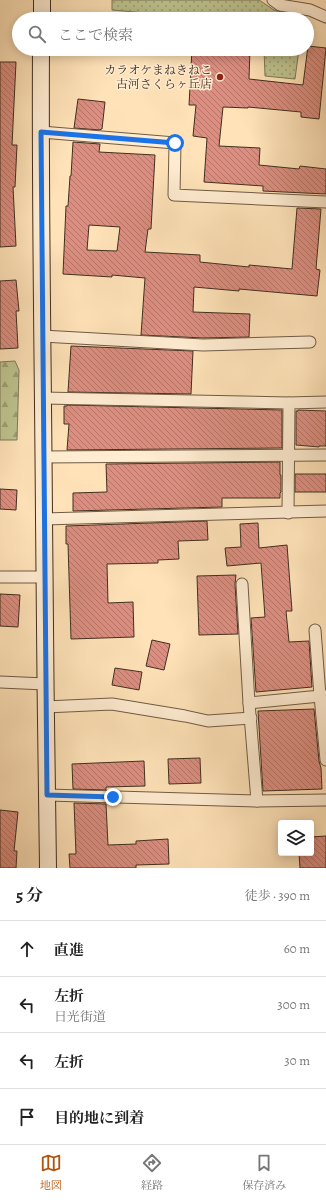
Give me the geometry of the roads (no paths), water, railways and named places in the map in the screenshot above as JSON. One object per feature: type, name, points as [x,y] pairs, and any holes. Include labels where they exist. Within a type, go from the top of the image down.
[{"type":"main road","points":[[42,0],[42,12]]},
{"type":"main road","points":[[42,56],[42,336],[48,868]]},
{"type":"street","points":[[273,0],[280,5],[310,10],[326,17]]},
{"type":"street","points":[[41,132],[175,143],[174,195],[326,202]]},
{"type":"street","points":[[42,336],[203,345],[310,342]]},
{"type":"street","points":[[43,398],[289,403],[326,402]]},
{"type":"street","points":[[288,513],[289,403]]},
{"type":"street","points":[[43,457],[326,456]]},
{"type":"street","points":[[44,519],[326,511]]},
{"type":"street","points":[[0,577],[44,577]]},
{"type":"street","points":[[242,584],[249,703],[257,801]]},
{"type":"street","points":[[315,630],[323,696],[326,760]]},
{"type":"street","points":[[0,682],[45,684]]},
{"type":"street","points":[[249,703],[323,696]]},
{"type":"street","points":[[45,707],[112,704],[208,721],[251,718]]},
{"type":"street","points":[[47,795],[257,801],[326,800]]},
{"type":"place","name":"カラオケまねきねこ 古河さくらヶ丘店","points":[[220,77]]}]
